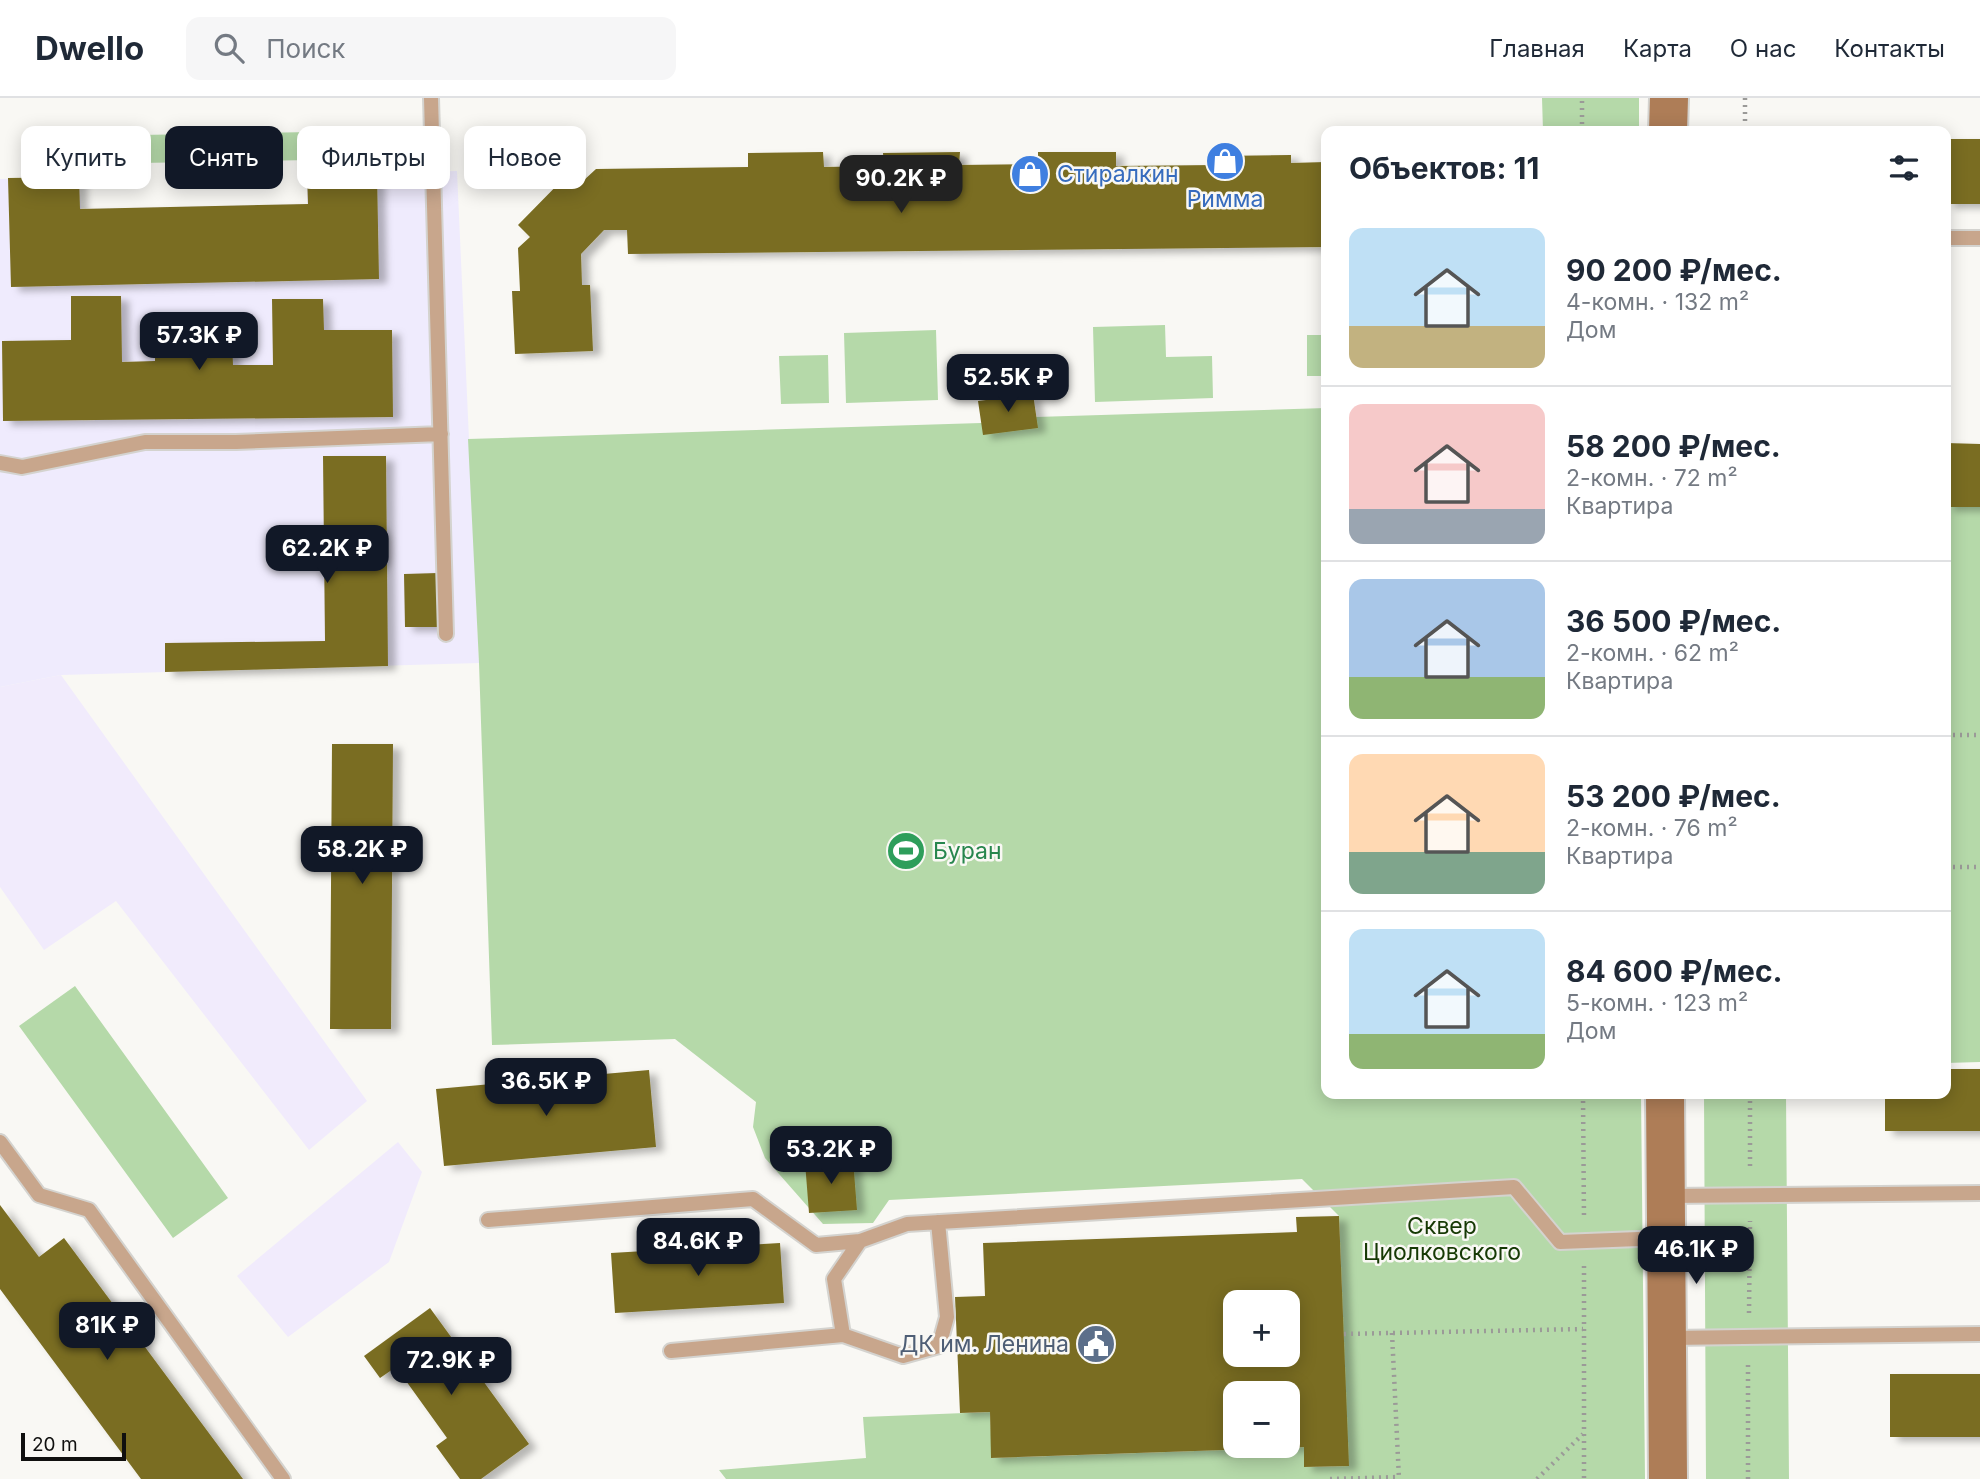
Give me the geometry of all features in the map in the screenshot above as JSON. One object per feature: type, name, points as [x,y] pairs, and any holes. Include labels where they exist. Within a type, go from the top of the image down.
[{"type":"street","points":[[1668,126],[1669,98]]},
{"type":"street","points":[[1665,1099],[1668,1479]]},
{"type":"lane","points":[[432,98],[446,634]]},
{"type":"lane","points":[[1951,238],[1980,238]]},
{"type":"lane","points":[[0,463],[22,467],[145,442],[236,442],[441,434]]},
{"type":"lane","points":[[0,1142],[39,1195],[89,1210],[283,1479]]},
{"type":"lane","points":[[488,1220],[753,1199],[816,1245],[860,1241],[907,1224],[1514,1187],[1560,1242],[1666,1238]]},
{"type":"lane","points":[[1666,1196],[1980,1193]]},
{"type":"lane","points":[[671,1351],[843,1335],[903,1356],[939,1346],[947,1317],[938,1222]]},
{"type":"lane","points":[[843,1335],[834,1279],[860,1241]]},
{"type":"lane","points":[[1667,1338],[1980,1334]]},
{"type":"path","points":[[1582,98],[1582,126]]},
{"type":"path","points":[[1745,98],[1745,126]]},
{"type":"path","points":[[1951,734],[1980,735]]},
{"type":"path","points":[[1951,867],[1980,867]]},
{"type":"path","points":[[1583,1099],[1584,1479]]},
{"type":"path","points":[[1748,1479],[1750,1099]]},
{"type":"path","points":[[1344,1334],[1583,1329]]},
{"type":"path","points":[[1330,1479],[1399,1478],[1392,1333]]},
{"type":"path","points":[[1537,1479],[1584,1433]]},
{"type":"shaded area","points":[[450,171],[457,171],[479,663],[61,675],[0,687],[0,179],[21,178],[21,189],[80,189],[81,209],[307,204],[307,189],[450,189]]},
{"type":"shaded area","points":[[61,675],[367,1101],[309,1150],[116,901],[44,950],[0,887],[0,687]]},
{"type":"shaded area","points":[[398,1142],[422,1172],[389,1262],[288,1337],[237,1276]]},
{"type":"green space","points":[[1542,98],[1639,98],[1639,126],[1543,126]]},
{"type":"green space","points":[[283,132],[297,132],[297,160],[283,161]]},
{"type":"green space","points":[[151,135],[165,135],[165,163],[151,163]]},
{"type":"green space","points":[[1165,325],[1166,357],[1212,356],[1213,398],[1095,402],[1093,327]]},
{"type":"green space","points":[[936,330],[938,400],[846,403],[844,333]]},
{"type":"green space","points":[[1307,335],[1321,335],[1321,376],[1307,376]]},
{"type":"green space","points":[[828,355],[829,403],[781,404],[779,356]]},
{"type":"green space","name":"Буран","points":[[1321,408],[1321,1099],[1641,1099],[1645,1479],[726,1479],[719,1470],[866,1458],[863,1417],[990,1412],[992,1458],[1223,1450],[1223,1458],[1300,1458],[1300,1447],[1304,1447],[1304,1467],[1348,1466],[1339,1216],[1302,1179],[889,1200],[873,1223],[823,1224],[765,1158],[753,1127],[756,1102],[675,1039],[492,1045],[479,663],[468,439],[981,423],[1036,417]]},
{"type":"green space","points":[[1951,507],[1980,507],[1980,1062],[1951,1063]]},
{"type":"green space","points":[[75,986],[228,1198],[173,1238],[19,1026]]},
{"type":"green space","points":[[1704,1099],[1786,1099],[1789,1479],[1706,1479]]},
{"type":"building","points":[[1951,139],[1980,139],[1980,204],[1951,204]]},
{"type":"building","points":[[823,152],[824,167],[884,166],[883,153],[960,152],[959,165],[1038,164],[1038,152],[1116,152],[1116,166],[1216,165],[1216,156],[1291,155],[1291,163],[1321,162],[1321,247],[628,254],[627,230],[604,230],[581,254],[582,285],[590,285],[593,351],[515,354],[512,291],[520,291],[518,248],[530,237],[518,225],[553,189],[586,189],[586,178],[596,169],[748,167],[748,153]]},
{"type":"building","points":[[8,178],[21,178],[21,189],[79,189],[80,209],[308,204],[307,189],[377,189],[379,279],[11,287]]},
{"type":"building","points":[[71,296],[121,296],[122,362],[155,361],[155,341],[232,340],[233,365],[273,365],[272,299],[323,299],[324,330],[392,330],[393,417],[3,421],[2,341],[71,340]]},
{"type":"building","points":[[1033,394],[1038,428],[983,435],[978,401]]},
{"type":"building","points":[[1951,443],[1980,444],[1980,507],[1951,507]]},
{"type":"building","points":[[323,456],[386,456],[388,666],[165,672],[165,643],[325,641]]},
{"type":"building","points":[[438,573],[439,627],[405,627],[404,574]]},
{"type":"building","points":[[332,744],[393,744],[391,1029],[330,1029]]},
{"type":"building","points":[[1951,1069],[1980,1069],[1980,1131],[1885,1131],[1885,1099],[1951,1099]]},
{"type":"building","points":[[649,1070],[656,1147],[444,1166],[436,1089]]},
{"type":"building","points":[[853,1159],[857,1210],[809,1213],[805,1162]]},
{"type":"building","points":[[0,1205],[39,1257],[64,1238],[243,1479],[141,1479],[0,1289]]},
{"type":"building","name":"ДК им. Ленина","points":[[1339,1216],[1349,1466],[1304,1467],[1304,1447],[1300,1447],[1300,1381],[1223,1381],[1223,1450],[991,1458],[990,1412],[960,1413],[955,1297],[985,1296],[983,1243],[1297,1232],[1296,1217]]},
{"type":"building","points":[[780,1243],[784,1303],[615,1313],[611,1253]]},
{"type":"building","points":[[430,1308],[529,1444],[481,1479],[460,1479],[436,1446],[447,1438],[396,1367],[380,1378],[364,1356]]},
{"type":"building","points":[[1890,1374],[1980,1374],[1980,1437],[1890,1437]]},
{"type":"place","name":"Римма","points":[[1225,161]]},
{"type":"place","name":"Стиралкин","points":[[1030,174]]},
{"type":"place","name":"Буран","points":[[906,851]]},
{"type":"place","name":"ДК им. Ленина","points":[[1096,1344]]},
{"type":"park label","name":"Сквер Циолковского","points":[[1442,1239]]}]
